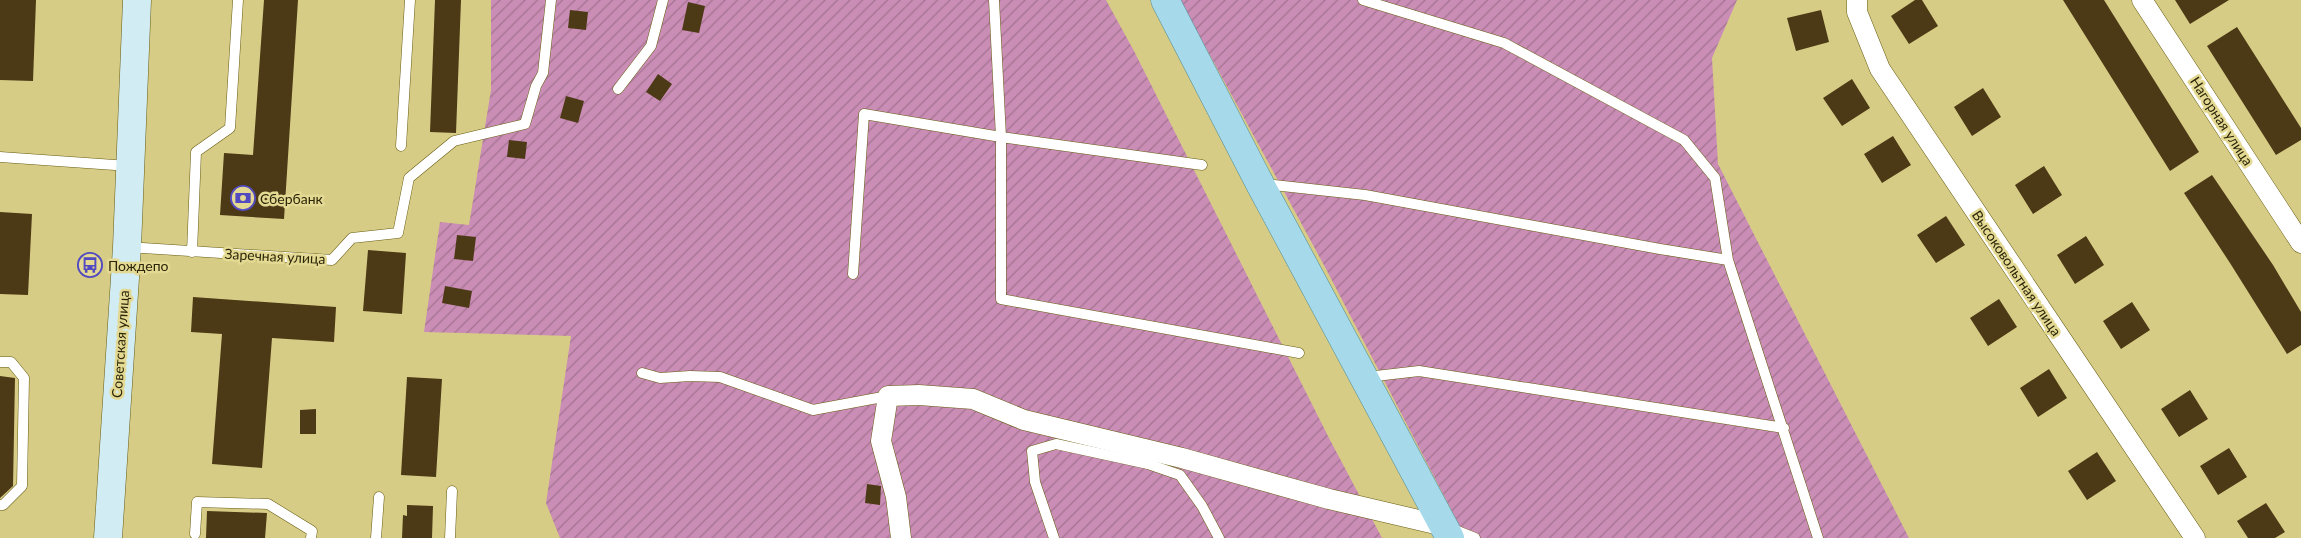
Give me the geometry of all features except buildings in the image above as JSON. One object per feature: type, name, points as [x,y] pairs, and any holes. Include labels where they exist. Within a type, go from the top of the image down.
[{"type":"main road","name":"Советская улица","points":[[108,538],[127,247],[137,0]]},
{"type":"main road","points":[[1166,0],[1260,184],[1447,532]]},
{"type":"street","name":"Высоковольтная улица","points":[[1857,0],[1858,12],[1880,68],[2195,538]]},
{"type":"street","name":"Нагорная улица","points":[[2142,0],[2301,243]]},
{"type":"street","points":[[902,538],[896,497],[881,441],[888,396],[919,395],[973,399],[1024,420],[1182,458],[1447,532]]},
{"type":"lane","points":[[192,252],[196,152],[230,128],[238,0]]},
{"type":"lane","points":[[401,146],[410,0]]},
{"type":"lane","name":"Заречная улица","points":[[127,247],[332,260],[352,238],[398,233],[409,178],[454,141],[525,124],[536,86],[543,73],[551,0]]},
{"type":"lane","points":[[618,89],[651,46],[663,0]]},
{"type":"lane","points":[[994,0],[1001,137],[1001,299],[1299,354]]},
{"type":"lane","points":[[1363,0],[1504,43],[1684,140],[1715,178],[1728,260],[1784,428],[1818,538]]},
{"type":"lane","points":[[853,274],[864,114],[1001,137],[1202,165]]},
{"type":"lane","points":[[0,157],[130,166]]},
{"type":"lane","points":[[1260,184],[1365,195],[1728,260]]},
{"type":"lane","points":[[0,362],[11,362],[24,378],[22,486],[4,505],[0,505]]},
{"type":"lane","points":[[1364,377],[1418,370],[1784,428]]},
{"type":"lane","points":[[642,373],[660,378],[690,376],[720,378],[813,410],[888,396]]},
{"type":"lane","points":[[1054,538],[1035,482],[1032,451],[1056,444],[1148,464],[1180,476],[1202,506],[1219,538]]},
{"type":"lane","points":[[450,538],[452,491]]},
{"type":"lane","points":[[376,538],[379,497]]},
{"type":"lane","points":[[195,534],[197,502],[268,504],[312,531],[312,538]]},
{"type":"lane","points":[[1447,532],[1475,538]]},
{"type":"shaded area","points":[[491,0],[1106,0],[1134,51],[1330,440],[1382,538],[560,538],[546,503],[571,336],[424,332],[440,222],[469,225],[491,90]]},
{"type":"shaded area","points":[[1180,0],[1737,0],[1712,58],[1718,164],[1909,538],[1466,538],[1326,269]]},
{"type":"place","name":"Сбербанк","points":[[243,198]]},
{"type":"place","name":"Пождепо","points":[[90,265]]}]
